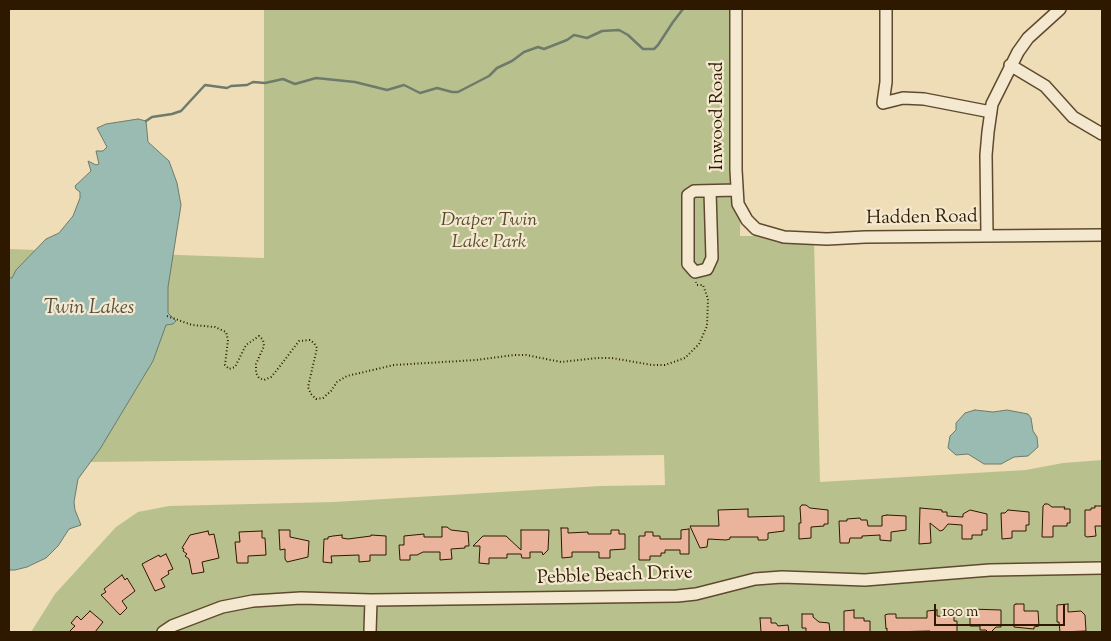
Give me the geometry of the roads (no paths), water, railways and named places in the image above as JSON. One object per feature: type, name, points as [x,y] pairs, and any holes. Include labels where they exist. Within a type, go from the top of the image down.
[{"type":"street","name":"Inwood Road","points":[[736,9],[737,190],[738,204],[747,220]]},
{"type":"street","points":[[886,9],[886,82],[883,103],[903,98],[924,99],[991,112]]},
{"type":"street","points":[[987,235],[986,155],[991,112],[999,89],[1018,52],[1028,38],[1060,9]]},
{"type":"street","points":[[1010,65],[1046,86],[1073,117],[1102,134]]},
{"type":"street","points":[[710,191],[712,258],[707,269],[695,272],[688,264],[688,195],[694,191],[737,190]]},
{"type":"street","name":"Hadden Road","points":[[747,220],[756,229],[784,237],[826,239],[987,235],[1102,235]]},
{"type":"street","name":"Pebble Beach Drive","points":[[163,632],[172,626],[222,607],[254,601],[301,598],[370,600],[677,596],[696,594],[756,579],[782,577],[873,580],[990,570],[1102,568]]},
{"type":"street","points":[[370,600],[370,632]]},
{"type":"water","name":"Twin Lakes","points":[[138,119],[146,121],[148,142],[169,161],[177,183],[181,205],[168,287],[168,313],[176,321],[173,324],[166,325],[153,361],[100,449],[78,479],[74,502],[81,525],[69,529],[58,546],[46,558],[27,567],[9,570],[9,278],[12,278],[16,270],[46,239],[59,233],[73,216],[80,198],[80,192],[75,186],[91,171],[88,161],[96,165],[99,164],[96,151],[103,151],[107,147],[97,128],[106,124]]},
{"type":"water","points":[[975,410],[993,412],[1007,410],[1028,414],[1031,418],[1033,431],[1037,437],[1038,447],[1028,456],[1014,457],[1001,464],[984,464],[968,454],[956,455],[948,448],[950,436],[956,430],[956,423],[965,413]]},
{"type":"waterway","points":[[146,121],[152,117],[181,111],[205,85],[227,88],[247,85],[253,82],[265,83],[283,79],[295,84],[316,78],[355,82],[387,90],[404,85],[420,93],[437,88],[458,92],[489,76],[497,68],[512,61],[524,52],[538,47],[544,49],[567,40],[574,35],[587,38],[602,31],[619,30],[628,35],[643,49],[654,49],[683,9]]},
{"type":"park label","name":"Draper Twin Lake Park","points":[[489,233]]}]
